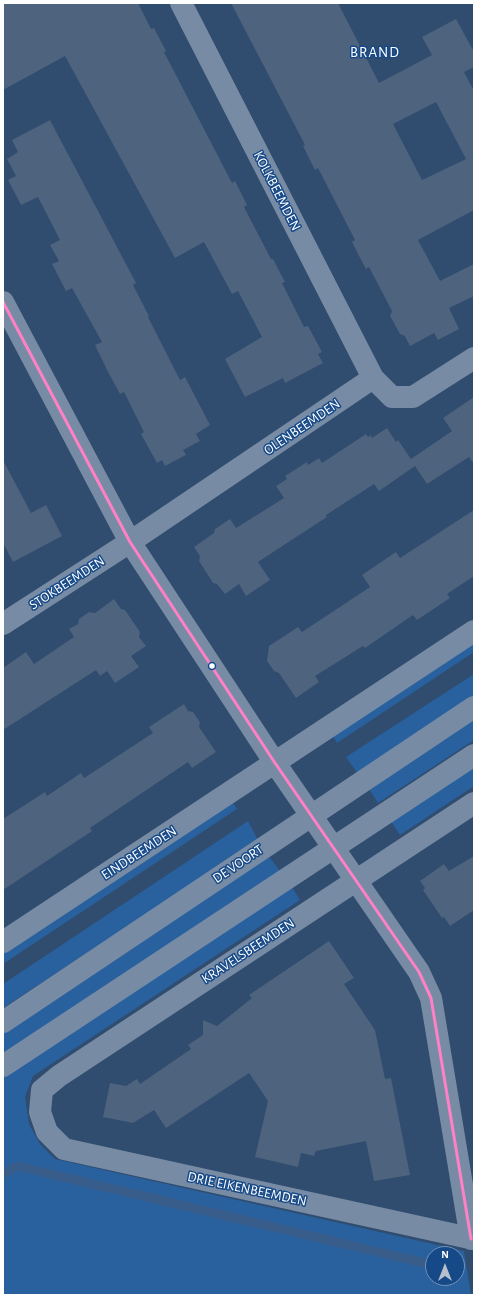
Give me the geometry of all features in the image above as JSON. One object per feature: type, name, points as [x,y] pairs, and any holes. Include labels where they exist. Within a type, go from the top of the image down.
[{"type":"street","name":"KOLKBEEMDEN","points":[[181,3],[373,378]]},
{"type":"street","points":[[3,302],[130,542],[275,764],[419,972],[431,998],[473,1239]]},
{"type":"street","points":[[373,378],[392,397],[413,397],[474,358]]},
{"type":"street","name":"OLENBEEMDEN","points":[[130,542],[373,378]]},
{"type":"street","name":"STOKBEEMDEN","points":[[3,624],[130,542]]},
{"type":"street","name":"EINDBEEMDEN","points":[[3,942],[275,764],[474,631]]},
{"type":"street","name":"DE VOORT","points":[[3,1022],[474,707]]},
{"type":"street","points":[[3,1066],[474,755]]},
{"type":"street","name":"KRAVELSBEEMDEN","points":[[40,1112],[42,1090],[59,1076],[474,803]]},
{"type":"street","name":"DRIE EIKENBEEMDEN","points":[[40,1112],[47,1132],[64,1149],[473,1239]]},
{"type":"shaded area","points":[[474,640],[474,652],[337,743],[332,735]]},
{"type":"shaded area","points":[[474,674],[474,698],[358,774],[346,757]]},
{"type":"shaded area","points":[[474,718],[474,740],[378,803],[369,789]]},
{"type":"shaded area","points":[[474,760],[474,786],[400,835],[388,817]]},
{"type":"shaded area","points":[[231,800],[237,809],[3,964],[3,950]]},
{"type":"shaded area","points":[[248,821],[258,840],[3,1008],[3,984]]},
{"type":"shaded area","points":[[267,854],[280,871],[3,1054],[3,1028]]},
{"type":"shaded area","points":[[290,884],[300,900],[33,1076],[25,1097],[29,1124],[40,1144],[55,1159],[442,1246],[425,1246],[425,1286],[465,1286],[465,1257],[471,1295],[3,1295],[3,1072]]},
{"type":"building","points":[[3,3],[138,3],[151,29],[154,28],[166,51],[164,52],[232,183],[235,181],[247,205],[244,207],[271,259],[273,259],[285,282],[282,283],[304,327],[308,326],[322,352],[318,354],[323,363],[285,383],[283,378],[245,397],[225,359],[262,337],[238,291],[232,294],[204,242],[175,258],[65,56],[3,90]]},
{"type":"building","points":[[231,3],[338,3],[379,83],[432,55],[422,37],[456,19],[474,52],[474,67],[464,72],[474,91],[474,210],[418,240],[440,281],[474,264],[474,296],[449,308],[459,329],[438,340],[434,333],[410,346],[405,336],[400,334],[390,316],[392,311],[369,267],[366,269],[359,256],[352,242],[355,240],[318,168],[315,170],[303,146],[305,145]],"holes":[[[436,102],[466,159],[422,180],[393,124]]]},
{"type":"building","points":[[50,120],[136,283],[133,285],[180,380],[185,377],[210,425],[196,434],[200,441],[183,450],[186,455],[165,466],[162,460],[157,463],[141,434],[144,432],[124,392],[120,394],[108,372],[95,345],[102,342],[72,288],[66,291],[52,264],[59,261],[50,245],[60,240],[38,197],[21,205],[8,180],[16,176],[7,159],[18,152],[12,140]]},
{"type":"building","points":[[474,397],[474,464],[469,457],[427,484],[415,466],[379,491],[374,484],[258,562],[270,580],[246,596],[239,584],[225,594],[217,584],[213,583],[199,561],[200,556],[194,547],[214,533],[215,529],[230,519],[236,528],[284,498],[276,486],[287,479],[285,476],[307,462],[308,465],[319,458],[322,463],[366,434],[368,437],[371,435],[372,438],[387,428],[396,442],[398,440],[411,459],[452,431],[443,418]]},
{"type":"building","points":[[3,460],[31,513],[46,505],[62,536],[13,562],[3,543]]},
{"type":"building","points":[[474,510],[474,576],[447,594],[450,598],[417,620],[413,615],[365,648],[363,646],[315,676],[319,682],[296,698],[279,673],[274,671],[267,661],[269,646],[298,627],[302,632],[370,587],[362,575],[396,552],[400,558]]},
{"type":"building","points":[[114,599],[121,609],[125,610],[140,632],[139,637],[146,646],[131,656],[139,667],[115,683],[107,671],[100,676],[96,670],[3,730],[3,668],[26,652],[34,664],[74,637],[69,629],[78,624],[79,619],[89,612],[95,613]]},
{"type":"building","points":[[184,704],[188,711],[193,712],[200,722],[199,727],[216,752],[192,768],[188,762],[90,828],[92,831],[3,890],[3,819],[45,792],[47,796],[81,773],[84,778],[153,733],[149,727]]},
{"type":"building","points":[[474,856],[474,910],[450,926],[444,917],[442,918],[423,890],[425,888],[420,881],[444,864],[449,871]]},
{"type":"building","points":[[329,941],[354,978],[344,984],[375,1030],[385,1079],[391,1078],[410,1175],[374,1181],[366,1141],[316,1151],[314,1156],[301,1153],[298,1167],[255,1157],[268,1101],[249,1073],[166,1128],[154,1110],[133,1123],[103,1117],[110,1083],[126,1086],[137,1079],[140,1084],[191,1049],[188,1045],[203,1035],[203,1020],[217,1026],[252,998],[249,995]]},
{"type":"waterway","points":[[3,1174],[17,1166],[425,1263]]},
{"type":"transit line","points":[[3,302],[130,542],[275,763],[419,972],[431,998],[471,1239]]},
{"type":"district","name":"BRAND","points":[[375,52]]}]
